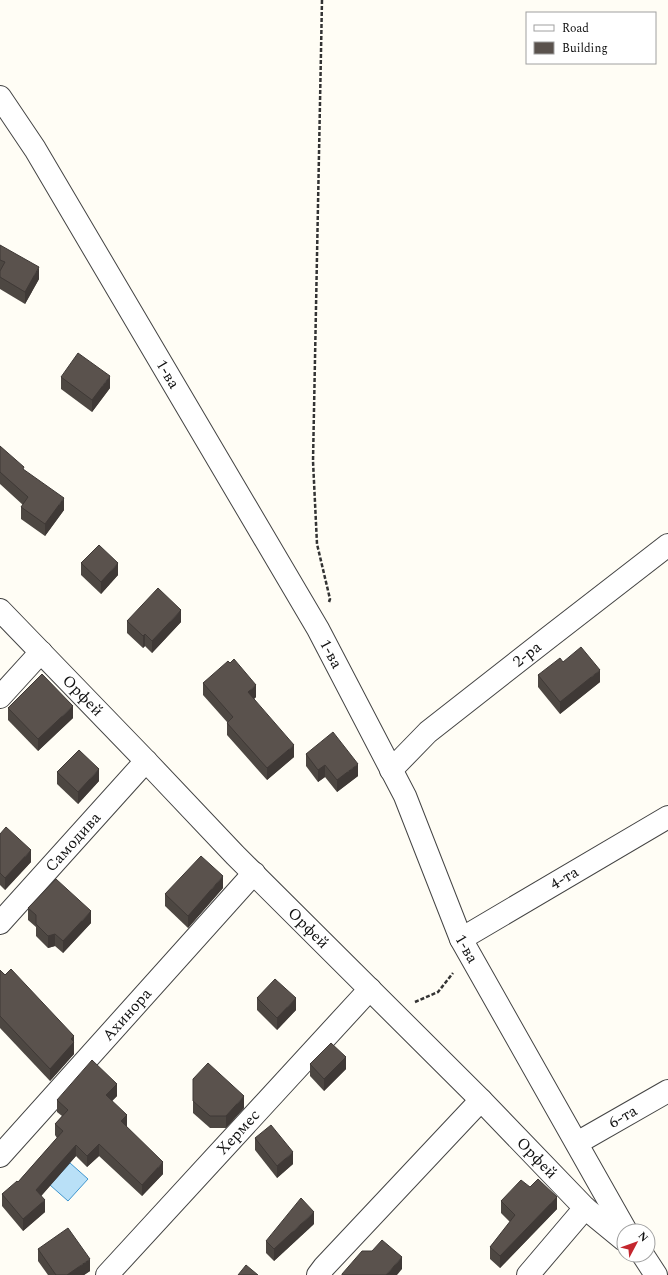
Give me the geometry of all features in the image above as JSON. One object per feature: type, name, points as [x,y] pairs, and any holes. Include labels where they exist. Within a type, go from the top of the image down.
[{"type":"street","name":"1-ва","points":[[0,97],[35,149],[318,630],[405,796],[461,938],[622,1223]]},
{"type":"street","name":"2-ра","points":[[391,770],[428,732],[668,545]]},
{"type":"street","name":"Орфей","points":[[0,610],[146,761],[234,855],[254,873],[481,1100],[585,1208],[616,1233]]},
{"type":"street","points":[[0,697],[41,652]]},
{"type":"street","name":"Самодива","points":[[0,923],[146,761]]},
{"type":"street","name":"4-та","points":[[461,938],[668,817]]},
{"type":"street","name":"Ахинора","points":[[0,1156],[254,873]]},
{"type":"street","name":"Хермес","points":[[107,1275],[374,994]]},
{"type":"street","name":"6-та","points":[[577,1143],[668,1091]]},
{"type":"street","points":[[318,1275],[481,1100]]},
{"type":"street","points":[[528,1275],[585,1208]]},
{"type":"path","points":[[318,630],[330,599],[317,544],[313,461],[322,0]]},
{"type":"path","points":[[374,994],[413,1002],[438,992],[458,967],[461,938]]},
{"type":"water","points":[[70,1163],[88,1179],[68,1201],[50,1185]]},
{"type":"building","points":[[0,245],[39,267],[25,292],[0,277],[0,271],[5,262],[0,260]]},
{"type":"building","points":[[78,353],[110,376],[92,400],[61,377]]},
{"type":"building","points":[[0,446],[24,467],[23,469],[64,498],[45,524],[21,507],[28,497],[0,472]]},
{"type":"building","points":[[99,545],[118,563],[101,582],[81,563]]},
{"type":"building","points":[[158,588],[181,610],[152,641],[145,634],[143,636],[127,621]]},
{"type":"building","points":[[581,647],[600,670],[560,702],[538,675],[560,658],[563,662]]},
{"type":"building","points":[[234,659],[256,685],[248,692],[294,745],[267,768],[227,723],[233,717],[203,683],[228,661],[230,663]]},
{"type":"building","points":[[42,674],[73,706],[38,739],[8,708]]},
{"type":"building","points":[[333,732],[358,764],[337,780],[325,765],[318,770],[306,754]]},
{"type":"building","points":[[79,750],[99,769],[78,792],[57,772]]},
{"type":"building","points":[[6,827],[31,850],[5,878],[0,873],[0,834]]},
{"type":"building","points":[[201,856],[223,876],[188,916],[165,894]]},
{"type":"building","points":[[56,879],[91,911],[63,941],[55,934],[48,936],[36,924],[36,915],[28,908]]},
{"type":"building","points":[[11,969],[74,1036],[71,1039],[74,1042],[50,1069],[0,1016],[0,970],[5,975]]},
{"type":"building","points":[[275,979],[296,998],[277,1018],[257,998]]},
{"type":"building","points":[[331,1043],[346,1057],[324,1079],[310,1064]]},
{"type":"building","points":[[92,1060],[117,1084],[106,1095],[127,1115],[121,1121],[163,1162],[142,1185],[99,1144],[87,1156],[76,1145],[36,1190],[45,1200],[23,1219],[2,1194],[17,1181],[18,1182],[63,1131],[55,1124],[68,1110],[57,1100]]},
{"type":"building","points":[[208,1063],[244,1096],[226,1116],[210,1116],[193,1101],[193,1079]]},
{"type":"building","points":[[271,1125],[293,1152],[277,1166],[255,1138]]},
{"type":"building","points":[[538,1179],[557,1197],[500,1256],[490,1247],[515,1215],[501,1201],[521,1180],[530,1187]]},
{"type":"building","points":[[301,1198],[314,1212],[274,1249],[266,1241]]},
{"type":"building","points":[[68,1228],[90,1259],[67,1275],[56,1275],[38,1249]]},
{"type":"building","points":[[382,1240],[402,1257],[386,1275],[342,1275],[362,1251],[372,1251]]},
{"type":"building","points":[[246,1265],[258,1275],[238,1275]]}]
